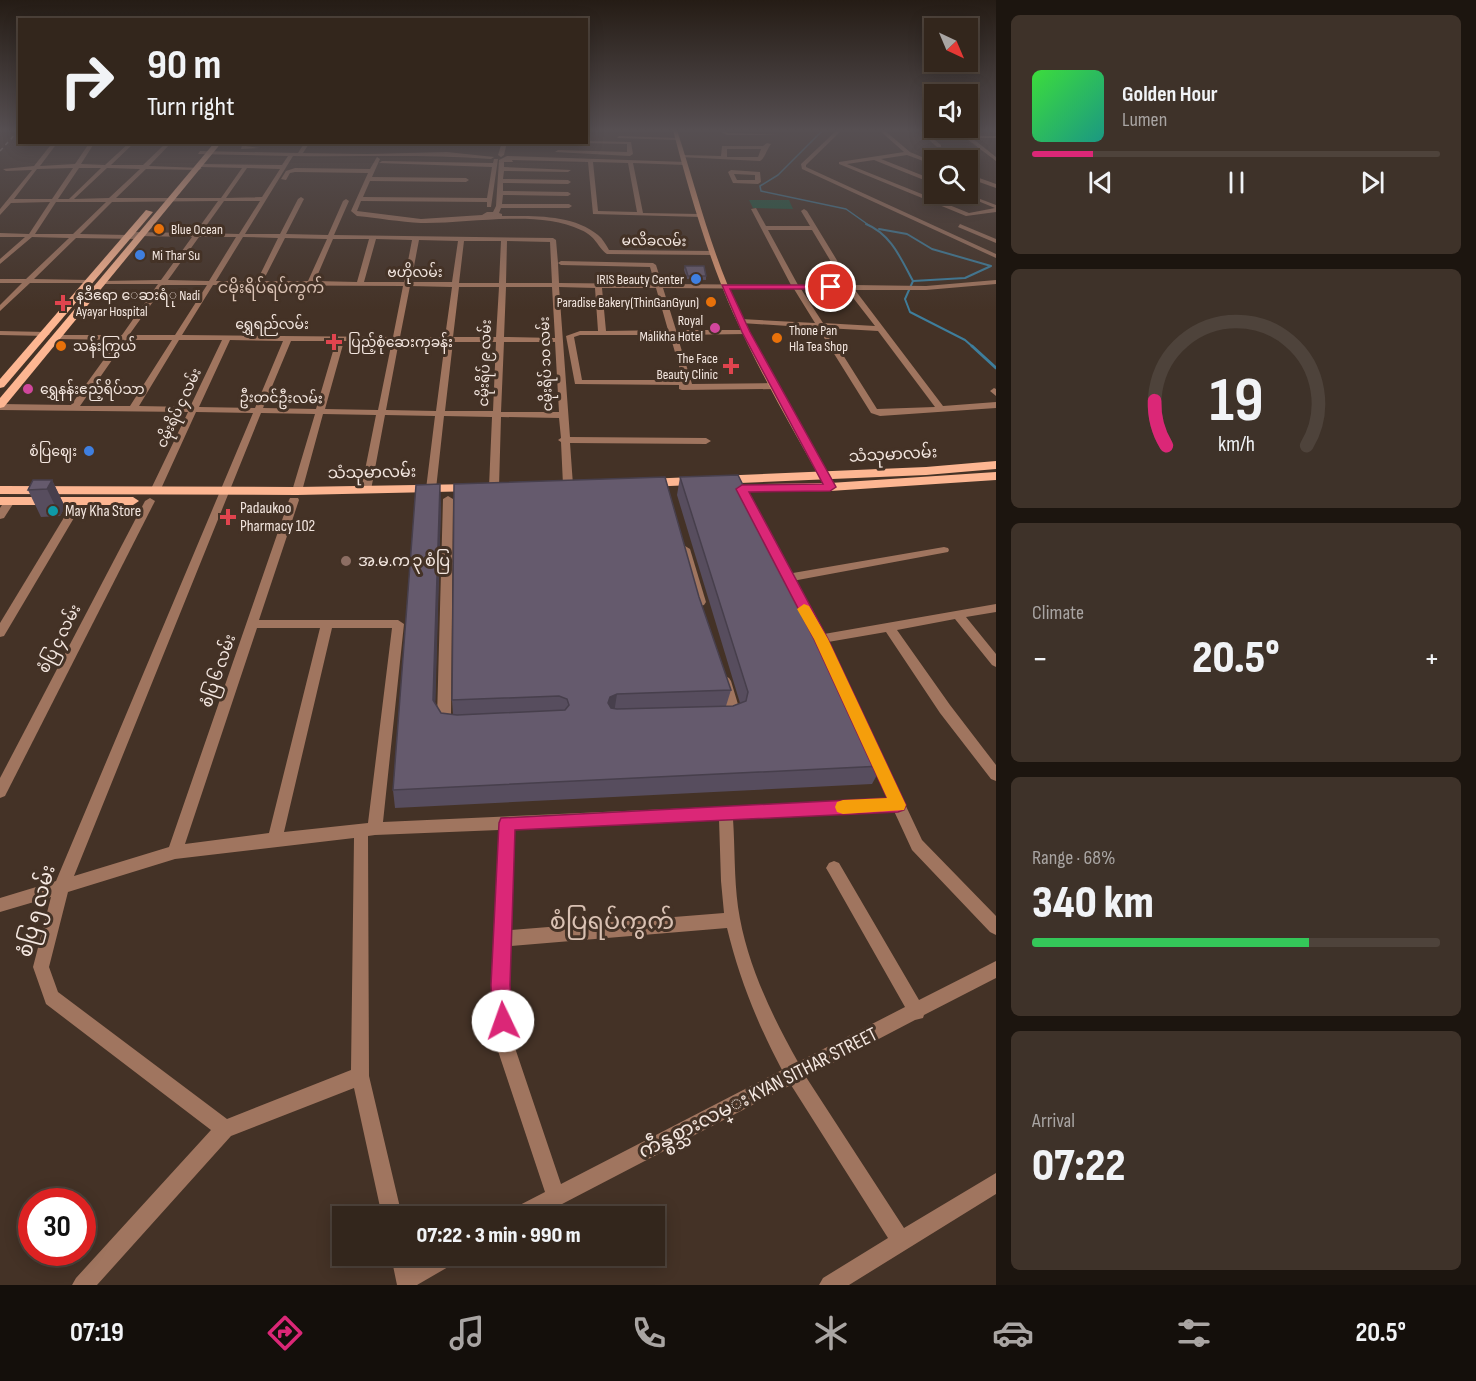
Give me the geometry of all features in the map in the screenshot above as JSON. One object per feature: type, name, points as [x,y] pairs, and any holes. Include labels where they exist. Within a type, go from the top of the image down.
[{"type":"main road","points":[[0,385],[168,190]]},
{"type":"main road","points":[[0,406],[179,190]]},
{"type":"main road","points":[[692,190],[711,251],[746,332],[830,487]]},
{"type":"main road","points":[[90,282],[104,282]]},
{"type":"main road","points":[[64,312],[79,312]]},
{"type":"main road","name":"သံသုမာလမ်း","points":[[996,465],[632,488],[830,487],[996,476]]},
{"type":"main road","name":"သံသုမာလမ်း","points":[[0,490],[152,496],[438,494],[502,490]]},
{"type":"main road","name":"သံသုမာလမ်း","points":[[296,496],[366,490],[438,494]]},
{"type":"main road","name":"သံသုမာလမ်း","points":[[5,501],[79,501],[152,496]]},
{"type":"street","points":[[0,213],[19,190]]},
{"type":"street","points":[[0,262],[31,235],[60,190]]},
{"type":"street","points":[[71,198],[80,190]]},
{"type":"street","points":[[0,309],[122,190]]},
{"type":"street","points":[[74,409],[229,190]]},
{"type":"street","points":[[132,410],[268,190]]},
{"type":"street","points":[[365,190],[361,199],[489,200]]},
{"type":"street","points":[[491,190],[489,200],[496,214]]},
{"type":"street","points":[[496,214],[500,190]]},
{"type":"street","points":[[568,190],[569,218]]},
{"type":"street","points":[[593,190],[594,213],[699,216]]},
{"type":"street","points":[[636,190],[641,214]]},
{"type":"street","points":[[852,190],[996,256]]},
{"type":"street","points":[[907,190],[968,215],[996,208]]},
{"type":"street","points":[[500,193],[568,194]]},
{"type":"street","points":[[10,201],[71,198],[262,199]]},
{"type":"street","points":[[259,284],[301,199]]},
{"type":"street","name":"မလိခလမ်း","points":[[361,199],[354,212],[367,217],[421,221],[496,214],[573,226],[597,237],[610,250],[711,251]]},
{"type":"street","points":[[978,200],[996,208]]},
{"type":"street","points":[[310,284],[346,201]]},
{"type":"street","points":[[499,206],[568,207]]},
{"type":"street","points":[[754,209],[796,287],[875,412],[996,405]]},
{"type":"street","points":[[804,211],[849,287],[940,408]]},
{"type":"street","points":[[483,217],[496,214]]},
{"type":"street","points":[[960,226],[996,241]]},
{"type":"street","points":[[764,228],[814,228]]},
{"type":"street","points":[[0,236],[198,234],[504,239]]},
{"type":"street","points":[[360,284],[374,237]]},
{"type":"street","points":[[366,490],[416,238]]},
{"type":"street","points":[[461,239],[441,413],[438,494],[444,718],[448,725],[469,725]]},
{"type":"street","name":"ငမိုးရိပ် ၁၀ လမ်း","points":[[504,239],[554,241],[563,440],[568,489]]},
{"type":"street","name":"ငမိုးရိပ် ၉ လမ်း","points":[[502,490],[497,414],[504,239]]},
{"type":"street","points":[[610,250],[609,263],[613,286]]},
{"type":"street","points":[[561,262],[652,265],[688,385]]},
{"type":"street","points":[[0,281],[90,282]]},
{"type":"street","name":"ဗဟိုလမ်း","points":[[104,282],[926,288],[996,282]]},
{"type":"street","points":[[985,284],[996,290]]},
{"type":"street","points":[[598,286],[602,333]]},
{"type":"street","points":[[741,321],[880,329]]},
{"type":"street","points":[[746,332],[577,333],[570,336],[578,382],[775,386]]},
{"type":"street","points":[[0,333],[46,334]]},
{"type":"street","name":"ရွှေရည်လမ်း","points":[[58,337],[558,340]]},
{"type":"street","name":"ငမိုးရိပ် ၄ လမ်း","points":[[152,496],[227,338]]},
{"type":"street","name":"စံပြ ၅ လမ်း","points":[[225,1129],[52,998],[40,967],[61,888],[288,338]]},
{"type":"street","name":"စံပြ ၆ လမ်း","points":[[175,852],[296,496],[341,338]]},
{"type":"street","points":[[561,387],[688,385]]},
{"type":"street","name":"ဦးတင်ဦးလမ်း","points":[[0,406],[132,410],[562,415]]},
{"type":"street","points":[[563,440],[706,441]]},
{"type":"street","name":"စံပြ ၄ လမ်း","points":[[0,792],[152,496]]},
{"type":"street","points":[[0,516],[5,501]]},
{"type":"street","points":[[0,633],[79,501]]},
{"type":"street","points":[[682,539],[703,615]]},
{"type":"street","points":[[860,722],[821,639],[784,573],[944,550]]},
{"type":"street","points":[[821,639],[996,608]]},
{"type":"street","points":[[958,615],[996,662]]},
{"type":"street","points":[[253,624],[393,622],[400,628],[368,830],[360,1076],[390,1206]]},
{"type":"street","points":[[276,839],[327,624]]},
{"type":"street","points":[[889,627],[945,709],[996,775]]},
{"type":"street","points":[[716,718],[733,716],[734,711],[722,670]]},
{"type":"street","points":[[869,743],[917,845],[996,927]]},
{"type":"street","points":[[0,905],[175,852],[276,839],[368,830],[898,805]]},
{"type":"street","points":[[726,813],[733,920],[752,992],[795,1074],[902,1242]]},
{"type":"street","points":[[507,823],[502,939],[503,1039],[556,1197]]},
{"type":"street","points":[[834,867],[917,1012]]},
{"type":"street","points":[[502,939],[733,920]]},
{"type":"street","name":"ကဵန္စစ္သားလမ္း KYAN SITHAR STREET","points":[[538,1206],[917,1012],[996,969]]},
{"type":"street","points":[[82,1285],[225,1129],[360,1076]]},
{"type":"street","points":[[830,1285],[996,1183]]},
{"type":"street","points":[[403,1266],[406,1282],[432,1266]]},
{"type":"green space","points":[[749,200],[789,200],[793,209],[753,208]]},
{"type":"building","points":[[685,266],[704,266],[706,276],[688,276]]},
{"type":"building","points":[[738,475],[882,766],[393,790],[416,485],[440,484],[433,700],[441,713],[457,715],[565,710],[569,705],[567,699],[559,696],[452,700],[454,484],[665,477],[699,597],[731,690],[617,694],[610,697],[608,703],[611,708],[617,709],[733,706],[746,701],[748,692],[680,477]]},
{"type":"building","points":[[33,480],[52,480],[47,489],[28,490]]},
{"type":"waterway","points":[[761,190],[846,209],[869,225]]},
{"type":"waterway","points":[[869,225],[889,241],[913,281]]},
{"type":"waterway","points":[[879,229],[907,234],[932,249],[991,266],[965,278],[913,281]]},
{"type":"waterway","points":[[913,281],[905,299],[910,312],[965,340],[973,347]]},
{"type":"waterway","points":[[972,346],[996,368]]},
{"type":"slow traffic","points":[[804,609],[821,639],[898,805],[843,807]]},
{"type":"place","name":"Blue Ocean","points":[[159,229]]},
{"type":"place","name":"Mi Thar Su","points":[[140,255]]},
{"type":"place","name":"IRIS Beauty Center","points":[[696,279]]},
{"type":"place","name":"Paradise Bakery(ThinGanGyun)","points":[[711,302]]},
{"type":"place","name":"နဒီဧရာ ေဆးရံု Nadi Ayayar Hospital","points":[[63,303]]},
{"type":"place","name":"Royal Malikha Hotel","points":[[715,328]]},
{"type":"place","name":"Thone Pan Hla Tea Shop","points":[[777,338]]},
{"type":"place","name":"ပြည့်စုံဆေးကုခန်း","points":[[334,342]]},
{"type":"place","name":"သန်းကြွယ်","points":[[61,346]]},
{"type":"place","name":"The Face Beauty Clinic","points":[[731,366]]},
{"type":"place","name":"ရွှေနန်းဧည့်ရိပ်သာ","points":[[28,389]]},
{"type":"place","name":"စံပြဈေး","points":[[89,451]]},
{"type":"place","name":"May Kha Store","points":[[53,511]]},
{"type":"place","name":"Padaukoo Pharmacy 102","points":[[228,517]]},
{"type":"place","name":"အ.မ.က ၃ စံပြ","points":[[346,561]]},
{"type":"district","name":"ငမိုးရိပ်ရပ်ကွက်","points":[[271,288]]},
{"type":"district","name":"စံပြရပ်ကွက်","points":[[612,921]]},
{"type":"route","points":[[503,1021],[501,985],[507,823],[898,805],[821,639],[742,489],[830,487],[746,332],[725,286],[831,287]]}]
